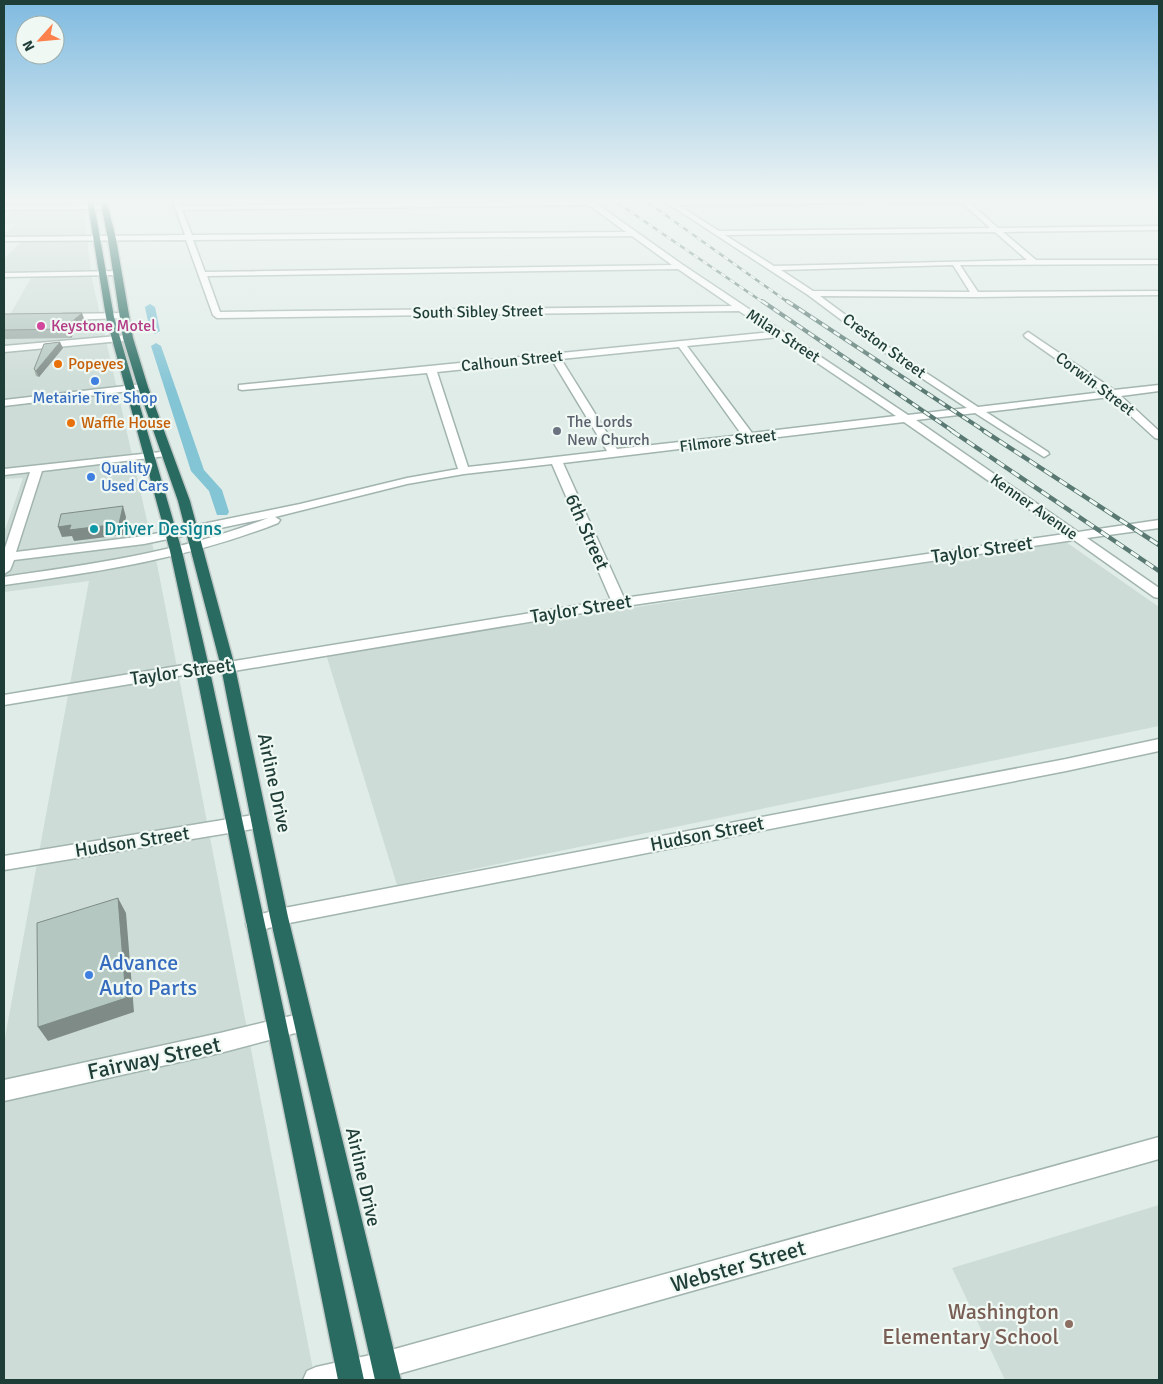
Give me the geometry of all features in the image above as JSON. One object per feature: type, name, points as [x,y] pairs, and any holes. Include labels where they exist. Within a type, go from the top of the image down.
[{"type":"highway","points":[[102,264],[110,317],[173,543],[202,667],[350,1377]]},
{"type":"highway","name":"Airline Drive","points":[[116,264],[128,338],[195,538],[228,666],[279,917],[386,1373]]},
{"type":"street","points":[[199,264],[203,274],[680,267]]},
{"type":"street","name":"Milan Street","points":[[675,264],[909,420]]},
{"type":"street","name":"Creston Street","points":[[766,264],[811,293],[902,361],[1044,454]]},
{"type":"street","points":[[773,268],[933,264]]},
{"type":"street","points":[[954,264],[976,295]]},
{"type":"street","points":[[4,275],[117,273]]},
{"type":"street","name":"South Sibley Street","points":[[203,274],[217,314],[740,308]]},
{"type":"street","points":[[811,293],[976,295],[1159,293]]},
{"type":"street","points":[[57,317],[123,316]]},
{"type":"street","name":"Calhoun Street","points":[[242,387],[432,370],[782,334]]},
{"type":"street","name":"Corwin Street","points":[[1028,335],[1113,394],[1159,436]]},
{"type":"street","points":[[4,349],[128,338]]},
{"type":"street","points":[[681,344],[750,438]]},
{"type":"street","points":[[555,357],[614,454]]},
{"type":"street","points":[[432,370],[464,472]]},
{"type":"street","points":[[4,403],[143,387]]},
{"type":"street","name":"Filmore Street","points":[[173,543],[264,524],[300,508],[383,487],[464,472],[909,420],[1159,388]]},
{"type":"street","name":"Kenner Avenue","points":[[909,420],[1159,594]]},
{"type":"street","points":[[4,472],[166,453]]},
{"type":"street","name":"6th Street","points":[[556,460],[619,603]]},
{"type":"street","points":[[4,570],[6,557],[37,469]]},
{"type":"street","name":"Taylor Street","points":[[4,700],[202,667],[228,666],[619,603],[1159,524]]},
{"type":"street","points":[[6,557],[121,543],[173,543]]},
{"type":"street","points":[[4,581],[75,571],[173,543]]},
{"type":"street","name":"Hudson Street","points":[[255,924],[279,917],[1056,767],[1159,745]]},
{"type":"street","name":"Hudson Street","points":[[4,863],[235,826],[259,820]]},
{"type":"street","name":"Fairway Street","points":[[4,1090],[220,1043],[303,1022]]},
{"type":"street","name":"Webster Street","points":[[316,1380],[386,1373],[1159,1148]]},
{"type":"shaded area","points":[[4,264],[90,264],[158,569],[315,1380],[4,1380],[4,1043],[89,581],[4,592],[4,533],[23,478],[4,479],[4,325],[31,278],[4,278]]},
{"type":"shaded area","points":[[1066,542],[1159,607],[1159,726],[397,885],[326,654]]},
{"type":"shaded area","name":"Washington Elementary School","points":[[1159,1205],[1159,1380],[1005,1380],[952,1268]]},
{"type":"building","points":[[82,313],[68,325],[70,326],[68,329],[4,330],[4,314]]},
{"type":"building","points":[[60,342],[36,371],[34,369],[44,344]]},
{"type":"building","points":[[123,506],[119,524],[69,530],[71,525],[58,527],[61,514]]},
{"type":"building","name":"Advance Auto Parts","points":[[118,898],[126,998],[38,1027],[37,923]]},
{"type":"waterway","points":[[150,307],[155,331]]},
{"type":"waterway","points":[[156,346],[198,471],[215,490],[222,512]]},
{"type":"railway","points":[[706,264],[764,303]]},
{"type":"railway","points":[[734,264],[789,303]]},
{"type":"railway","points":[[762,301],[954,432]]},
{"type":"railway","points":[[787,301],[986,432]]},
{"type":"railway","points":[[952,431],[1159,571]]},
{"type":"railway","points":[[984,431],[1159,545]]},
{"type":"place","name":"Keystone Motel","points":[[41,326]]},
{"type":"place","name":"Popeyes","points":[[58,364]]},
{"type":"place","name":"Metairie Tire Shop","points":[[95,381]]},
{"type":"place","name":"Waffle House","points":[[71,423]]},
{"type":"place","name":"The Lords New Church","points":[[557,431]]},
{"type":"place","name":"Quality Used Cars","points":[[91,477]]},
{"type":"place","name":"Driver Designs","points":[[94,529]]},
{"type":"place","name":"Advance Auto Parts","points":[[89,975]]},
{"type":"place","name":"Washington Elementary School","points":[[1069,1324]]}]
